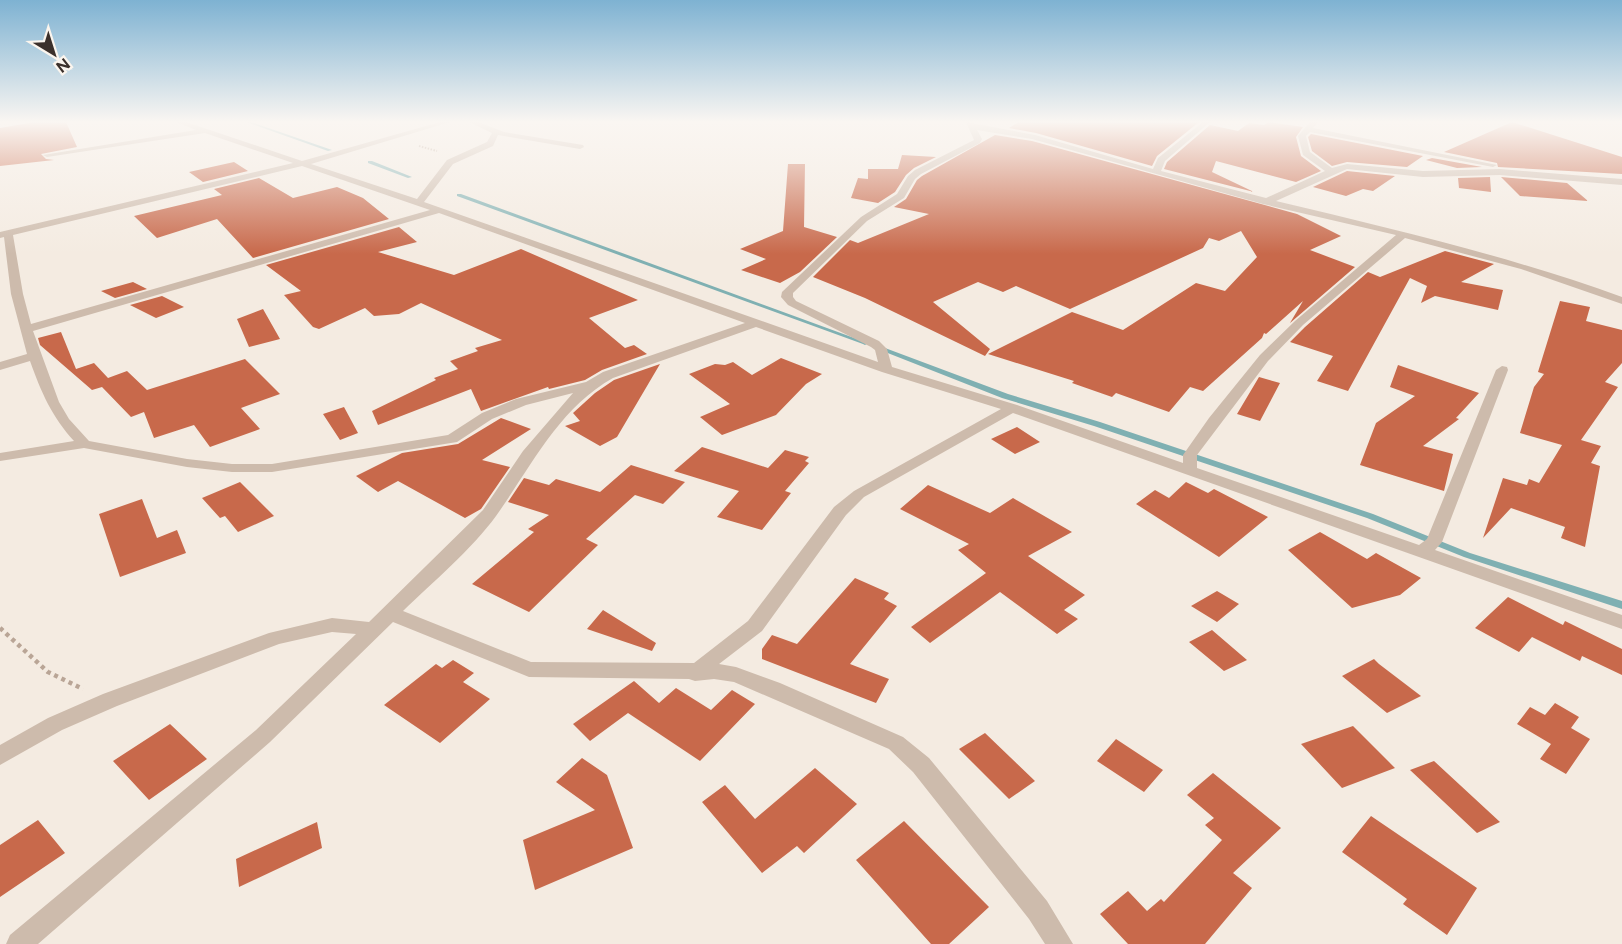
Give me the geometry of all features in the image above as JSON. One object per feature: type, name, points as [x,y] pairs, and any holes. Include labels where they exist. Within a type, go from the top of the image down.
[{"type":"street","points":[[84,444],[63,421],[52,402],[34,356],[4,234],[291,166]]},
{"type":"street","points":[[312,166],[759,322],[886,369],[1012,408],[1622,622]]},
{"type":"street","points":[[418,204],[446,166]]},
{"type":"street","points":[[886,369],[881,349],[875,344],[792,303],[787,297],[788,292],[864,219],[901,196],[911,178],[929,166]]},
{"type":"street","points":[[1135,166],[1547,274],[1622,301]]},
{"type":"street","points":[[1156,172],[1158,166]]},
{"type":"street","points":[[1324,166],[1331,171]]},
{"type":"street","points":[[1266,202],[1331,171],[1355,166]]},
{"type":"street","points":[[1355,166],[1423,174],[1488,171],[1622,182]]},
{"type":"street","points":[[1501,166],[1543,175]]},
{"type":"street","points":[[27,329],[439,210]]},
{"type":"street","points":[[1190,471],[1190,455],[1264,358],[1299,323],[1402,235]]},
{"type":"street","points":[[19,944],[263,736],[389,613],[489,514],[528,454],[575,398],[608,375],[759,322]]},
{"type":"street","points":[[0,366],[34,356]]},
{"type":"street","points":[[1421,552],[1434,542],[1502,370]]},
{"type":"street","points":[[0,457],[84,444],[187,463],[232,468],[272,468],[452,439],[487,416],[521,402],[592,384]]},
{"type":"street","points":[[695,673],[755,626],[840,511],[859,494],[1012,408]]},
{"type":"street","points":[[389,613],[529,669],[695,673],[714,671],[736,675],[896,742],[921,765],[1038,910],[1060,944]]},
{"type":"street","points":[[0,756],[55,724],[110,700],[276,638],[332,625],[371,630]]},
{"type":"path","points":[[0,628],[48,672],[110,700]]},
{"type":"building","points":[[216,166],[240,166],[248,171],[203,182],[189,172]]},
{"type":"building","points":[[788,166],[805,166],[804,227],[837,237],[800,272],[780,283],[741,270],[766,259],[740,249],[783,231]]},
{"type":"building","points":[[899,166],[918,166],[906,175],[895,192],[878,203],[851,198],[858,178],[868,179],[868,169],[898,169]]},
{"type":"building","points":[[940,166],[1123,166],[1297,214],[1341,236],[1310,250],[1355,267],[1290,323],[1303,301],[1266,334],[1264,333],[1262,338],[1203,391],[1190,387],[1169,412],[1116,393],[1112,397],[1072,383],[1074,381],[988,354],[1072,312],[1123,330],[1196,283],[1225,291],[1257,257],[1241,231],[1219,241],[1209,238],[1203,248],[1070,309],[1016,286],[1003,292],[978,282],[933,302],[990,349],[985,356],[865,298],[813,277],[850,240],[858,243],[929,214],[894,207],[906,199],[917,180]]},
{"type":"building","points":[[1165,166],[1214,166],[1212,172],[1254,192],[1164,169]]},
{"type":"building","points":[[1235,166],[1314,166],[1321,171],[1296,182]]},
{"type":"building","points":[[1449,166],[1482,167],[1457,168]]},
{"type":"building","points":[[1622,166],[1622,174],[1498,167]]},
{"type":"building","points":[[1347,171],[1395,176],[1373,191],[1363,189],[1346,196],[1313,187]]},
{"type":"building","points":[[1490,177],[1491,192],[1459,188],[1458,178]]},
{"type":"building","points":[[1501,177],[1567,183],[1588,201],[1520,196]]},
{"type":"building","points":[[259,178],[293,198],[337,187],[363,198],[389,219],[253,258],[217,219],[157,238],[134,216],[222,195],[214,189]]},
{"type":"building","points":[[399,227],[417,242],[378,252],[454,275],[521,249],[638,300],[589,318],[625,348],[634,345],[647,354],[602,370],[585,380],[549,389],[548,387],[481,411],[471,389],[378,425],[372,411],[436,380],[434,378],[458,369],[450,361],[478,351],[475,348],[502,340],[421,303],[399,314],[374,316],[365,308],[319,329],[313,327],[284,295],[301,291],[266,265]]},
{"type":"building","points":[[1445,251],[1494,264],[1461,282],[1503,290],[1498,310],[1435,296],[1421,303],[1427,286],[1410,278],[1348,391],[1317,381],[1333,356],[1290,342],[1368,272],[1380,277]]},
{"type":"building","points":[[133,282],[147,289],[115,298],[101,291]]},
{"type":"building","points":[[162,296],[184,307],[156,318],[130,305]]},
{"type":"building","points":[[1560,301],[1590,307],[1586,321],[1622,330],[1622,363],[1605,382],[1618,387],[1581,440],[1601,446],[1591,463],[1600,466],[1585,547],[1561,538],[1565,527],[1511,508],[1483,538],[1503,478],[1527,485],[1529,479],[1539,483],[1562,445],[1520,433],[1534,387],[1544,374],[1538,372]]},
{"type":"building","points":[[263,309],[280,339],[249,347],[237,319]]},
{"type":"building","points":[[61,332],[76,369],[94,363],[108,378],[127,371],[147,390],[245,359],[280,394],[241,408],[260,429],[210,447],[194,425],[154,438],[144,412],[131,417],[102,387],[92,390],[40,345],[38,338]]},
{"type":"building","points":[[781,358],[822,374],[806,384],[776,415],[722,435],[700,417],[730,404],[689,374],[715,364],[725,365],[733,362],[752,375]]},
{"type":"building","points":[[660,364],[617,437],[600,446],[565,426],[580,421],[573,413],[614,380]]},
{"type":"building","points":[[1398,365],[1479,393],[1456,418],[1459,419],[1423,446],[1453,454],[1444,491],[1360,465],[1376,423],[1415,396],[1390,387]]},
{"type":"building","points":[[1259,377],[1280,383],[1260,421],[1237,414]]},
{"type":"building","points":[[344,407],[358,433],[340,440],[323,414]]},
{"type":"building","points":[[501,418],[531,429],[482,460],[510,467],[481,509],[465,518],[398,481],[378,492],[356,476],[402,453],[458,444]]},
{"type":"building","points":[[1017,427],[1040,442],[1015,454],[991,439]]},
{"type":"building","points":[[702,447],[768,468],[785,450],[809,457],[805,461],[809,463],[785,491],[791,493],[762,530],[717,517],[739,491],[674,471]]},
{"type":"building","points":[[631,465],[685,482],[663,504],[635,495],[586,539],[598,545],[529,612],[472,584],[534,532],[528,529],[549,515],[508,502],[524,478],[549,485],[556,479],[600,492]]},
{"type":"building","points":[[240,482],[274,516],[238,532],[225,516],[220,518],[202,498]]},
{"type":"building","points":[[1186,482],[1208,493],[1214,489],[1268,517],[1219,557],[1136,504],[1155,490],[1169,498]]},
{"type":"building","points":[[928,485],[990,513],[1013,498],[1072,532],[1028,556],[1085,595],[1064,610],[1078,619],[1057,634],[1000,592],[930,643],[911,627],[986,573],[958,550],[969,544],[900,509]]},
{"type":"building","points":[[142,499],[157,538],[177,530],[186,553],[120,577],[99,514]]},
{"type":"building","points":[[1320,532],[1367,559],[1376,553],[1421,578],[1400,595],[1352,608],[1288,550]]},
{"type":"building","points":[[855,578],[889,593],[884,599],[897,606],[850,664],[889,679],[876,703],[762,659],[762,649],[772,635],[797,644]]},
{"type":"building","points":[[1217,591],[1239,604],[1217,622],[1191,606]]},
{"type":"building","points":[[1508,597],[1563,625],[1565,621],[1622,649],[1622,675],[1582,656],[1580,661],[1532,637],[1519,652],[1475,628]]},
{"type":"building","points":[[603,610],[656,643],[652,651],[587,629]]},
{"type":"building","points":[[1212,630],[1247,660],[1224,671],[1189,642]]},
{"type":"building","points":[[1374,659],[1421,696],[1387,713],[1342,676]]},
{"type":"building","points":[[453,660],[474,673],[463,682],[490,699],[440,743],[384,705],[436,664],[442,668]]},
{"type":"building","points":[[634,681],[659,703],[676,688],[711,710],[732,690],[755,704],[700,761],[628,713],[590,741],[573,724]]},
{"type":"building","points":[[1555,703],[1579,717],[1571,728],[1590,739],[1566,774],[1540,759],[1551,744],[1517,724],[1530,707],[1545,715]]},
{"type":"building","points":[[170,724],[207,759],[149,800],[113,761]]},
{"type":"building","points":[[1353,726],[1395,768],[1342,788],[1301,744]]},
{"type":"building","points":[[985,733],[1035,781],[1009,799],[959,749]]},
{"type":"building","points":[[1116,739],[1163,770],[1144,792],[1097,761]]},
{"type":"building","points":[[582,758],[607,775],[633,848],[535,890],[523,840],[595,810],[556,782]]},
{"type":"building","points":[[1434,761],[1500,822],[1477,833],[1410,770]]},
{"type":"building","points":[[815,768],[857,804],[804,853],[797,846],[762,873],[702,802],[725,785],[755,819]]},
{"type":"building","points":[[1213,773],[1281,828],[1233,873],[1252,888],[1205,944],[1128,944],[1100,914],[1128,891],[1147,911],[1161,899],[1164,902],[1222,840],[1205,825],[1214,818],[1187,795]]},
{"type":"building","points":[[1371,816],[1477,888],[1447,935],[1403,904],[1407,899],[1342,852]]},
{"type":"building","points":[[38,820],[65,853],[0,897],[0,845]]},
{"type":"building","points":[[904,821],[989,907],[949,944],[931,944],[856,860]]},
{"type":"building","points":[[317,822],[322,848],[239,887],[236,859]]},
{"type":"waterway","points":[[381,166],[410,177]]},
{"type":"waterway","points":[[459,195],[865,343]]},
{"type":"waterway","points":[[877,347],[1005,396],[1097,424],[1370,516],[1467,555],[1622,605]]}]
